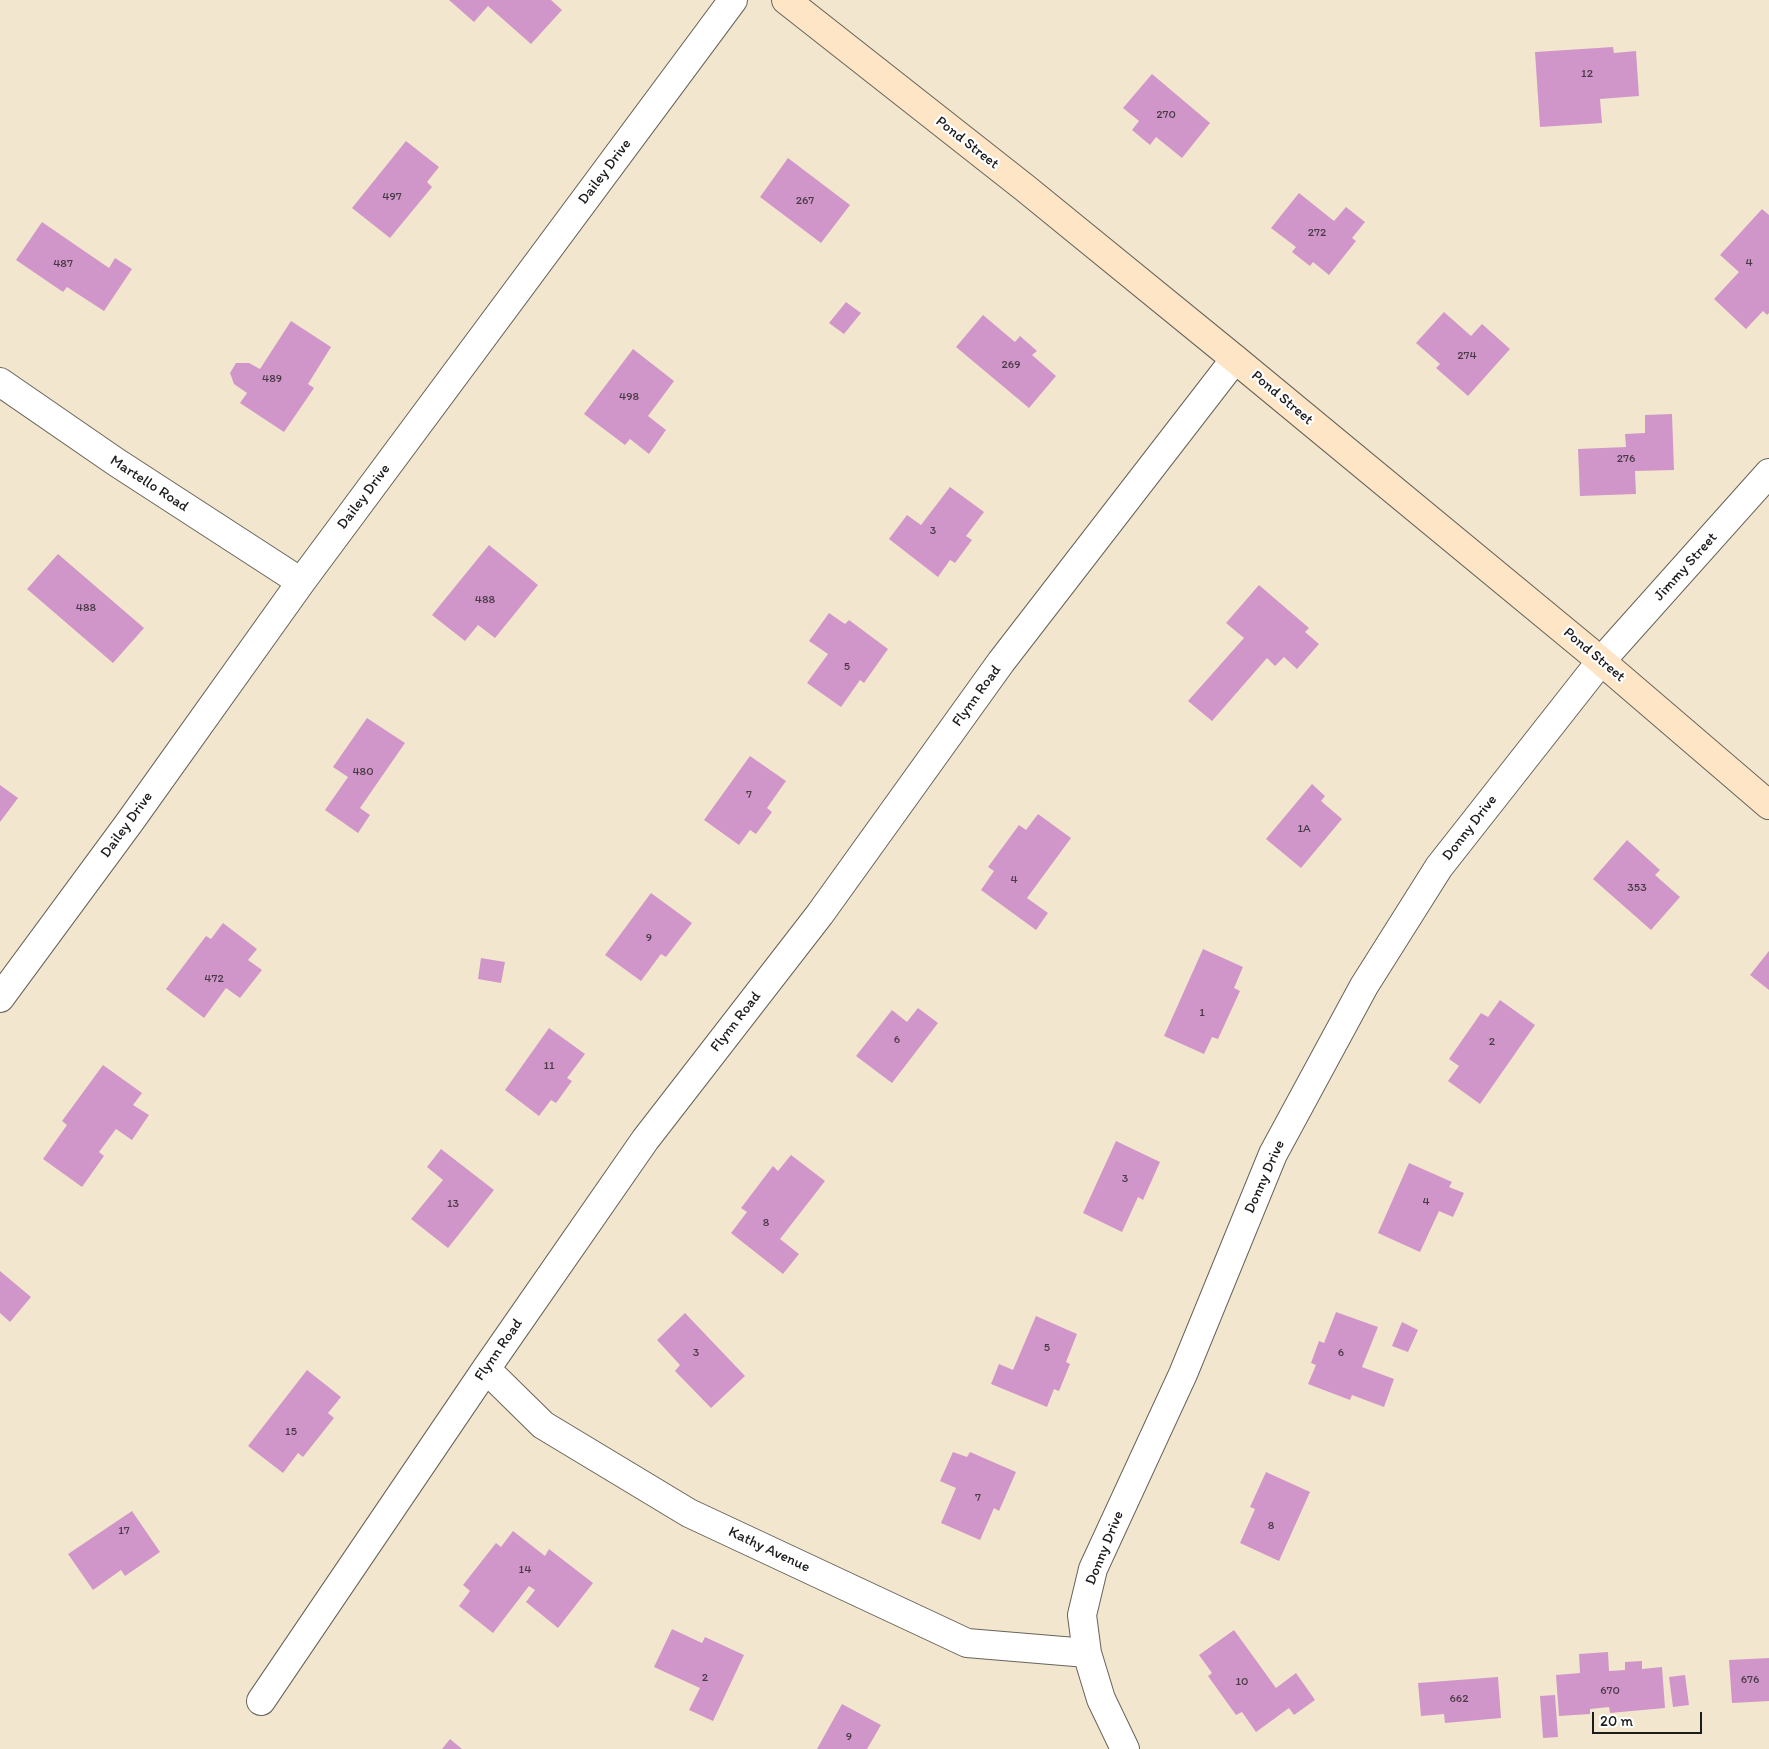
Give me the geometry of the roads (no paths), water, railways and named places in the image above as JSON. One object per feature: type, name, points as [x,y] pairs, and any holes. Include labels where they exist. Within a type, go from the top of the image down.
[{"type":"main road","name":"Pond Street","points":[[786,0],[1025,188],[1235,359],[1601,661],[1769,806]]},
{"type":"street","name":"Dailey Drive","points":[[0,998],[128,824],[301,582],[733,0]]},
{"type":"street","name":"Flynn Road","points":[[261,1701],[486,1368],[645,1140],[820,914],[1002,662],[1235,359]]},
{"type":"street","name":"Martello Road","points":[[0,382],[116,462],[301,582]]},
{"type":"street","name":"Jimmy Street","points":[[1601,661],[1769,473]]},
{"type":"street","name":"Donny Drive","points":[[1124,1749],[1101,1699],[1087,1653],[1082,1615],[1093,1568],[1183,1374],[1274,1154],[1364,986],[1439,867],[1601,661]]},
{"type":"street","name":"Kathy Avenue","points":[[486,1368],[542,1425],[689,1513],[967,1643],[1087,1653]]}]
